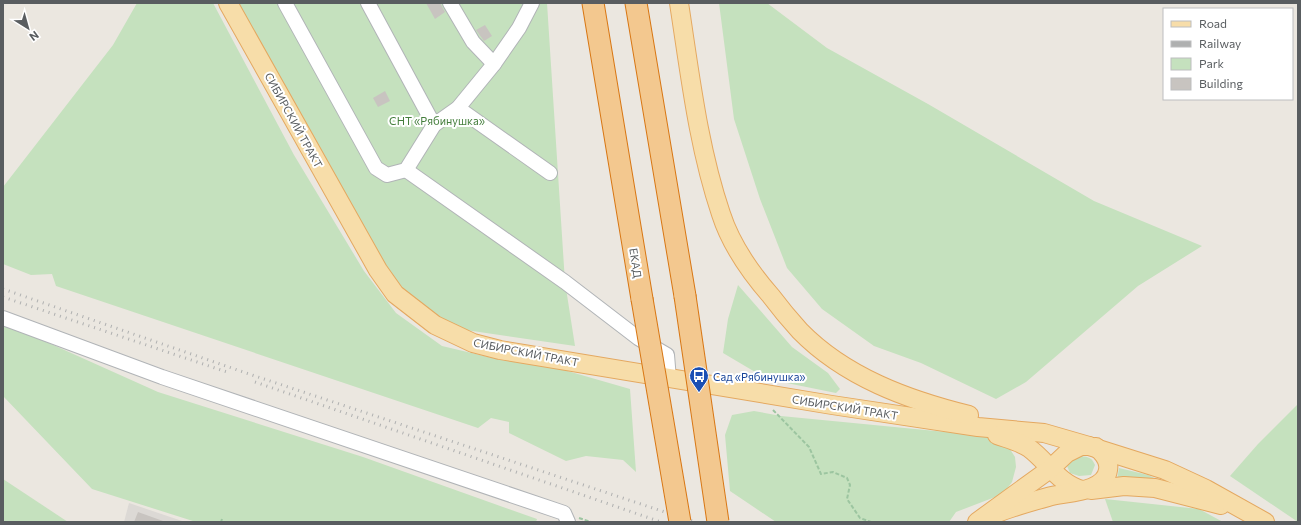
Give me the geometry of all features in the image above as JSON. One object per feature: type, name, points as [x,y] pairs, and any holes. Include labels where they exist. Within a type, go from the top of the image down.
[{"type":"highway","name":"ЕКАД","points":[[593,3],[680,522]]},
{"type":"highway","points":[[636,3],[685,296],[718,522]]},
{"type":"main road","name":"СИБИРСКИЙ ТРАКТ","points":[[228,3],[378,270],[395,294],[434,325],[473,343],[500,350],[669,379],[978,427],[1044,433],[1093,446],[1165,470],[1206,489],[1244,512],[1265,522]]},
{"type":"main road","points":[[679,3],[701,139],[721,216],[737,250],[759,282],[783,312],[817,346],[852,372],[881,386],[943,408],[1044,433]]},
{"type":"main road","name":"СИБИРСКИЙ ТРАКТ","points":[[978,427],[1028,448],[1056,463]]},
{"type":"main road","points":[[1012,441],[1026,452],[1031,463],[1030,474],[1022,488]]},
{"type":"main road","points":[[980,521],[1022,488],[1076,448],[1093,446],[1107,458],[1109,469],[1102,482],[1085,490],[1070,486],[1063,481],[1060,468],[1056,463]]},
{"type":"main road","name":"СИБИРСКИЙ ТРАКТ","points":[[980,521],[1049,497],[1085,490],[1124,486],[1155,488],[1244,512]]},
{"type":"street","points":[[285,3],[376,168],[387,176],[406,170],[434,125],[458,108],[494,64],[519,28],[532,3]]},
{"type":"street","points":[[368,3],[434,125]]},
{"type":"street","points":[[450,3],[473,42],[494,64]]},
{"type":"street","points":[[458,108],[550,173]]},
{"type":"street","points":[[406,170],[565,282],[638,338],[667,355],[669,379]]},
{"type":"street","points":[[3,318],[162,377],[564,513],[568,522]]},
{"type":"path","points":[[772,408],[810,447],[821,474],[833,472],[847,478],[850,485],[847,498],[860,518],[871,522]]},
{"type":"shaded area","points":[[129,503],[185,522],[124,522]]},
{"type":"green space","points":[[137,3],[213,3],[294,155],[364,271],[396,313],[442,346],[501,360],[557,368],[630,389],[636,472],[623,460],[586,456],[566,461],[509,433],[509,422],[491,418],[478,428],[56,286],[52,274],[31,275],[3,264],[3,187],[113,45]]},
{"type":"green space","name":"СНТ «Рябинушка»","points":[[236,3],[547,3],[565,282],[575,346],[452,328],[413,301],[387,274]]},
{"type":"green space","points":[[719,3],[767,3],[827,48],[928,104],[1094,201],[1202,246],[1138,286],[1026,382],[996,399],[921,363],[874,346],[822,309],[787,268],[760,199],[734,119]]},
{"type":"green space","points":[[738,285],[792,347],[828,373],[840,389],[836,393],[767,379],[723,353],[728,319]]},
{"type":"green space","points":[[3,326],[31,335],[158,392],[363,457],[537,519],[536,522],[196,522],[92,489],[3,396]]},
{"type":"green space","points":[[1298,404],[1298,522],[1230,476],[1258,444]]},
{"type":"green space","points":[[754,411],[781,416],[946,432],[984,432],[1006,443],[1015,457],[1016,467],[1012,482],[1003,494],[956,512],[949,522],[776,522],[730,491],[725,435],[732,415]]},
{"type":"green space","points":[[1081,456],[1090,458],[1093,461],[1095,465],[1091,475],[1079,476],[1070,473],[1067,466],[1069,459]]},
{"type":"green space","points":[[1119,468],[1148,475],[1169,485],[1117,480]]},
{"type":"green space","points":[[3,479],[68,522],[3,522]]},
{"type":"green space","points":[[1105,499],[1199,509],[1223,522],[1113,522]]},
{"type":"building","points":[[426,3],[440,3],[445,12],[435,19]]},
{"type":"building","points":[[485,25],[492,36],[484,41],[476,30]]},
{"type":"building","points":[[385,91],[390,101],[378,107],[373,98]]},
{"type":"building","points":[[138,512],[163,521],[163,522],[134,522]]},
{"type":"railway","points":[[3,289],[252,375],[695,522]]},
{"type":"railway","points":[[3,297],[230,373]]},
{"type":"railway","points":[[255,382],[661,522]]},
{"type":"place","name":"Сад «Рябинушка»","points":[[699,393]]}]
